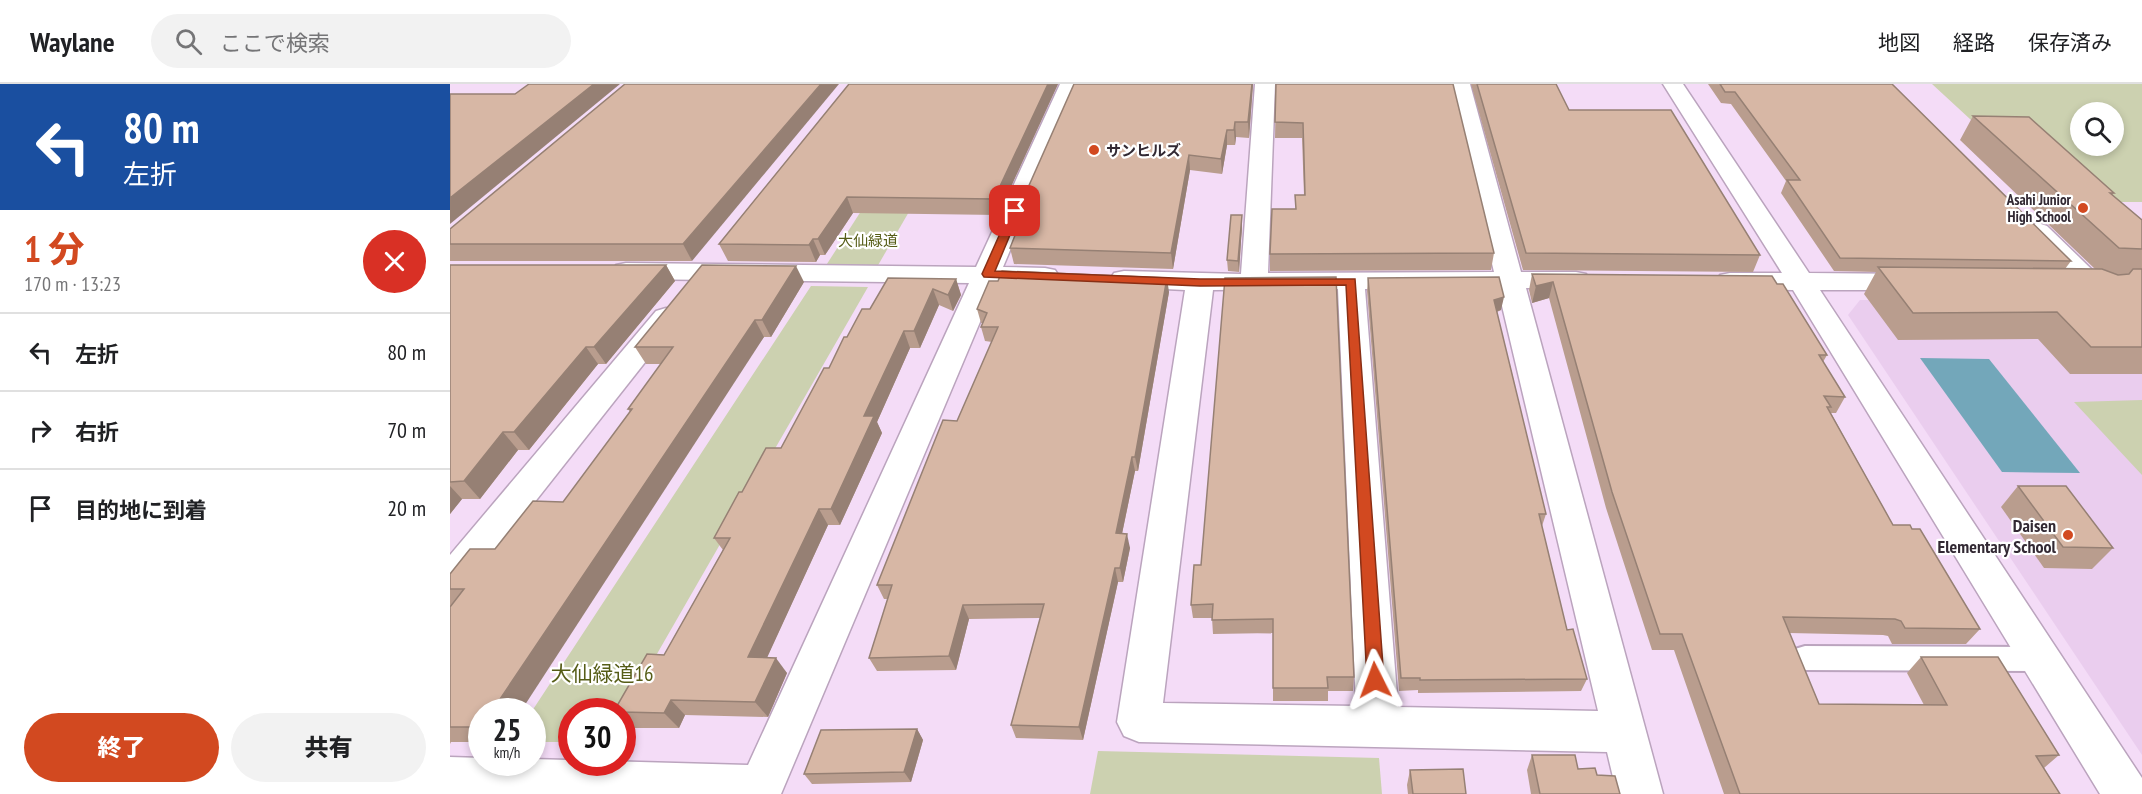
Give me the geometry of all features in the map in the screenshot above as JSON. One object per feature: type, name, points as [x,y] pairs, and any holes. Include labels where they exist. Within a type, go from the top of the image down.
[{"type":"street","points":[[450,779],[761,788],[1070,84]]},
{"type":"street","points":[[1254,282],[1265,84]]},
{"type":"street","points":[[1460,84],[1640,794]]},
{"type":"street","points":[[1673,84],[1801,281],[2126,794]]},
{"type":"street","points":[[2024,218],[2100,292]]},
{"type":"street","points":[[450,582],[726,243]]},
{"type":"street","points":[[600,271],[988,274],[1200,282],[1603,280]]},
{"type":"street","points":[[1351,281],[1378,726]]},
{"type":"street","points":[[1708,281],[1941,283]]},
{"type":"street","points":[[1200,282],[1139,722],[1624,732]]},
{"type":"street","points":[[2057,284],[2100,292],[2132,285]]},
{"type":"lane","points":[[1805,658],[2040,659]]},
{"type":"shaded area","name":"Daisen Elementary School","points":[[2142,299],[2142,755],[1848,315],[1860,300]]},
{"type":"green space","name":"大仙緑道","points":[[943,84],[983,84],[877,267],[825,267]]},
{"type":"green space","points":[[1932,84],[2142,84],[2142,202],[2060,202]]},
{"type":"green space","name":"大仙緑道","points":[[811,286],[868,287],[632,698],[558,698],[558,742],[546,742],[546,698],[541,698]]},
{"type":"green space","points":[[2142,400],[2142,475],[2074,402]]},
{"type":"green space","points":[[1098,751],[1379,758],[1382,794],[1090,794]]},
{"type":"water","points":[[1920,358],[1989,359],[2080,473],[2002,472]]},
{"type":"building","points":[[529,84],[594,84],[450,198],[450,94],[515,94]]},
{"type":"building","points":[[625,84],[821,84],[683,244],[450,244],[450,229]]},
{"type":"building","points":[[849,84],[1048,84],[994,199],[847,197],[818,239],[813,239],[809,245],[719,244]]},
{"type":"building","points":[[1074,84],[1252,84],[1248,122],[1235,122],[1234,130],[1227,130],[1221,159],[1189,155],[1171,253],[1010,248],[1029,200],[1023,199]]},
{"type":"building","points":[[1276,84],[1453,84],[1494,253],[1270,254],[1272,209],[1296,209],[1295,195],[1305,195],[1303,123],[1275,122]]},
{"type":"building","points":[[1477,84],[1556,84],[1569,110],[1671,110],[1760,255],[1526,253]]},
{"type":"building","points":[[1720,84],[1892,84],[2071,261],[1840,258],[1787,180],[1800,180],[1735,92],[1725,92]]},
{"type":"building","points":[[1973,116],[2029,117],[2114,193],[2110,193],[2142,220],[2142,249],[2119,248]]},
{"type":"building","points":[[1231,215],[1242,215],[1238,261],[1227,260]]},
{"type":"building","points":[[450,265],[666,265],[594,347],[586,347],[514,432],[503,432],[464,481],[450,482]]},
{"type":"building","points":[[702,265],[796,266],[762,320],[755,320],[501,698],[468,698],[468,727],[450,727],[450,607],[464,589],[450,589],[450,574],[470,549],[495,549],[533,501],[563,502],[632,409],[628,409],[673,347],[635,347]]},
{"type":"building","points":[[1878,267],[2102,269],[2118,275],[2129,274],[2133,269],[2142,269],[2142,347],[2091,347],[2057,312],[1913,313]]},
{"type":"building","points":[[1002,271],[1167,278],[1135,457],[1132,457],[1116,533],[1127,534],[1120,568],[1115,568],[1079,727],[1011,725],[1044,604],[963,605],[949,656],[869,658],[892,585],[877,585],[943,420],[957,421],[998,327],[981,327],[987,313],[977,309],[989,281],[998,281]]},
{"type":"building","points":[[1532,274],[1772,276],[1777,284],[1783,284],[1827,355],[1819,355],[1845,397],[1824,396],[1831,407],[1827,407],[1893,525],[1910,525],[1912,529],[1920,529],[1980,629],[1905,628],[1901,621],[1895,619],[1783,617],[1819,704],[1947,705],[1921,657],[1998,657],[2059,755],[2036,756],[2060,794],[1740,794],[1682,634],[1660,634],[1612,492],[1553,282],[1536,286]]},
{"type":"building","points":[[1336,277],[1354,677],[1327,677],[1328,688],[1273,688],[1273,619],[1212,620],[1213,604],[1191,605],[1194,565],[1201,565],[1225,278]]},
{"type":"building","points":[[1499,277],[1504,297],[1494,300],[1546,514],[1539,514],[1567,630],[1573,629],[1587,679],[1420,680],[1420,678],[1401,678],[1368,278]]},
{"type":"building","points":[[888,278],[956,279],[948,295],[933,289],[914,331],[904,331],[864,416],[874,416],[831,509],[819,509],[748,657],[776,658],[755,702],[671,700],[664,713],[636,712],[636,698],[622,698],[647,654],[664,655],[730,538],[714,538],[739,492],[742,492],[766,448],[781,448],[824,368],[829,368],[844,337],[847,337],[862,309],[870,309]]},
{"type":"building","points":[[2018,486],[2066,486],[2113,548],[2063,547]]},
{"type":"building","points":[[917,729],[904,772],[804,774],[821,730]]},
{"type":"building","points":[[1532,755],[1575,755],[1578,769],[1595,768],[1597,775],[1615,776],[1620,794],[1540,794]]},
{"type":"building","points":[[1463,769],[1466,794],[1413,794],[1410,770]]},
{"type":"place","name":"サンヒルズ","points":[[1094,150]]},
{"type":"place","name":"Asahi Junior High School","points":[[2083,208]]},
{"type":"place","name":"Daisen Elementary School","points":[[2068,535]]},
{"type":"route","points":[[1015,211],[988,274],[1200,282],[1351,281],[1375,680]]},
{"type":"park label","name":"大仙緑道16","points":[[602,673]]}]
